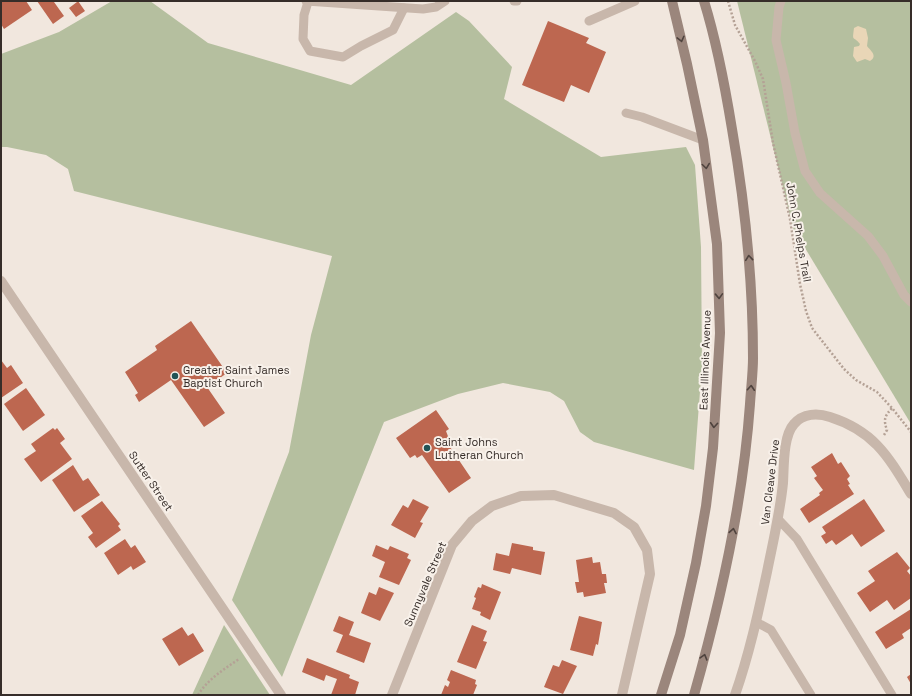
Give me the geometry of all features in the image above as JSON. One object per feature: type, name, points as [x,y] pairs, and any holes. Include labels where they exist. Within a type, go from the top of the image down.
[{"type":"main road","name":"East Illinois Avenue","points":[[661,695],[680,635],[706,506],[713,448],[720,326],[717,244],[703,140],[672,1]]},
{"type":"main road","points":[[694,695],[725,573],[741,486],[748,433],[753,359],[750,272],[739,171],[724,82],[704,1]]},
{"type":"street","name":"Sutter Street","points":[[1,281],[281,695]]},
{"type":"street","name":"Van Cleave Drive","points":[[735,695],[746,662],[756,622],[778,519],[787,437],[794,424],[806,415],[821,414],[846,422],[862,431],[876,443],[896,469],[911,494]]},
{"type":"street","name":"Sunnyvale Street","points":[[392,695],[452,545],[472,521],[492,506],[521,496],[554,495],[614,513],[634,527],[647,550],[650,574],[622,695]]},
{"type":"lane","points":[[404,8],[392,30],[361,46],[344,57],[310,51],[303,39],[304,15],[307,1],[423,9],[436,7],[444,1]]},
{"type":"lane","points":[[589,21],[635,1]]},
{"type":"lane","points":[[781,1],[778,7],[776,40],[795,133],[805,171],[820,192],[868,236],[883,256],[904,295],[911,302]]},
{"type":"lane","points":[[626,113],[642,117],[703,140]]},
{"type":"lane","points":[[778,519],[797,539],[892,695]]},
{"type":"lane","points":[[756,622],[771,630],[811,695]]},
{"type":"path","name":"John C. Phelps Trail","points":[[728,1],[735,25],[763,79],[773,143],[790,219],[800,284],[812,328],[844,369],[856,380],[877,392],[911,432]]},
{"type":"path","points":[[876,443],[886,434],[887,430],[884,421],[892,408]]},
{"type":"path","points":[[198,695],[202,688],[214,676],[239,659]]},
{"type":"green space","points":[[112,1],[150,1],[208,43],[351,85],[456,12],[469,21],[512,67],[504,99],[601,157],[686,147],[695,165],[701,247],[702,365],[694,470],[594,442],[580,432],[564,401],[550,392],[503,383],[458,394],[384,422],[282,677],[232,600],[289,452],[311,335],[332,256],[74,191],[68,169],[46,155],[1,147],[1,54],[59,32]]},
{"type":"green space","points":[[737,1],[911,1],[911,424],[793,228]]},
{"type":"green space","points":[[224,625],[270,695],[192,695]]},
{"type":"sand","points":[[858,26],[866,29],[868,38],[867,46],[874,55],[870,61],[865,59],[857,62],[853,56],[854,47],[859,46],[860,44],[853,37],[854,28]]},
{"type":"building","points":[[1,1],[26,1],[32,10],[4,29],[1,24]]},
{"type":"building","points":[[37,1],[55,1],[54,2],[64,16],[53,24]]},
{"type":"building","points":[[76,1],[78,1],[85,11],[76,17],[69,8],[77,2]]},
{"type":"building","points":[[548,21],[589,38],[586,43],[606,52],[589,93],[571,85],[564,102],[522,85]]},
{"type":"building","name":"Greater Saint James Baptist Church","points":[[191,321],[227,373],[207,387],[225,413],[204,427],[171,380],[139,402],[135,395],[138,393],[125,372],[157,350],[155,346]]},
{"type":"building","points":[[1,360],[7,368],[11,365],[23,383],[1,398]]},
{"type":"building","points":[[26,388],[45,415],[23,431],[4,404]]},
{"type":"building","name":"Saint Johns Lutheran Church","points":[[436,410],[449,429],[446,431],[449,439],[446,441],[471,478],[449,493],[422,455],[417,458],[415,455],[410,458],[396,438]]},
{"type":"building","points":[[53,428],[55,430],[57,428],[65,439],[60,443],[72,459],[41,482],[24,459],[36,451],[31,444]]},
{"type":"building","points":[[832,453],[838,464],[841,462],[850,476],[847,479],[850,484],[848,485],[854,494],[809,523],[800,509],[820,495],[819,493],[823,490],[814,478],[817,476],[811,467]]},
{"type":"building","points":[[73,465],[83,481],[88,478],[100,495],[74,512],[52,480]]},
{"type":"building","points":[[413,499],[429,507],[420,522],[423,523],[415,538],[391,525],[403,505],[408,508]]},
{"type":"building","points":[[864,499],[885,531],[861,547],[852,534],[836,545],[832,540],[826,544],[821,536],[826,533],[822,527]]},
{"type":"building","points":[[102,501],[120,524],[118,526],[121,530],[96,548],[88,537],[93,533],[81,516]]},
{"type":"building","points":[[125,539],[131,548],[135,545],[146,562],[133,570],[131,566],[118,575],[104,553]]},
{"type":"building","points":[[512,543],[533,547],[533,550],[545,552],[541,575],[512,568],[510,574],[493,570],[496,553],[509,556]]},
{"type":"building","points":[[376,545],[388,550],[390,546],[409,554],[407,558],[411,560],[399,585],[379,577],[385,562],[372,556]]},
{"type":"building","points":[[897,552],[910,568],[907,571],[911,576],[911,598],[894,610],[887,600],[870,612],[857,593],[875,581],[868,571]]},
{"type":"building","points":[[592,557],[593,563],[600,562],[602,574],[606,574],[607,583],[604,583],[606,593],[584,597],[583,592],[577,593],[575,582],[579,582],[576,560]]},
{"type":"building","points":[[482,584],[501,592],[490,620],[480,615],[481,612],[472,609],[476,598],[474,597],[478,587],[481,588]]},
{"type":"building","points":[[379,587],[394,593],[380,621],[361,613],[369,592],[376,595]]},
{"type":"building","points":[[911,609],[911,628],[902,634],[904,638],[886,649],[875,632]]},
{"type":"building","points":[[339,616],[354,622],[349,635],[371,643],[364,663],[336,652],[343,635],[333,631]]},
{"type":"building","points":[[579,616],[602,622],[598,645],[596,644],[593,656],[570,650]]},
{"type":"building","points":[[472,625],[487,631],[483,641],[487,642],[476,669],[457,662]]},
{"type":"building","points":[[182,627],[188,636],[193,633],[204,651],[179,666],[162,639]]},
{"type":"building","points":[[307,658],[350,675],[349,678],[359,682],[355,695],[331,695],[337,679],[326,675],[324,681],[302,672]]},
{"type":"building","points":[[562,660],[577,666],[563,694],[544,687],[553,665],[559,667]]},
{"type":"building","points":[[451,670],[476,680],[475,684],[477,685],[473,695],[441,695],[445,685],[448,687],[450,682],[447,680]]},
{"type":"building","points":[[911,674],[911,684],[907,677]]},
{"type":"place","name":"Greater Saint James Baptist Church","points":[[175,376]]},
{"type":"place","name":"Saint Johns Lutheran Church","points":[[427,448]]}]
